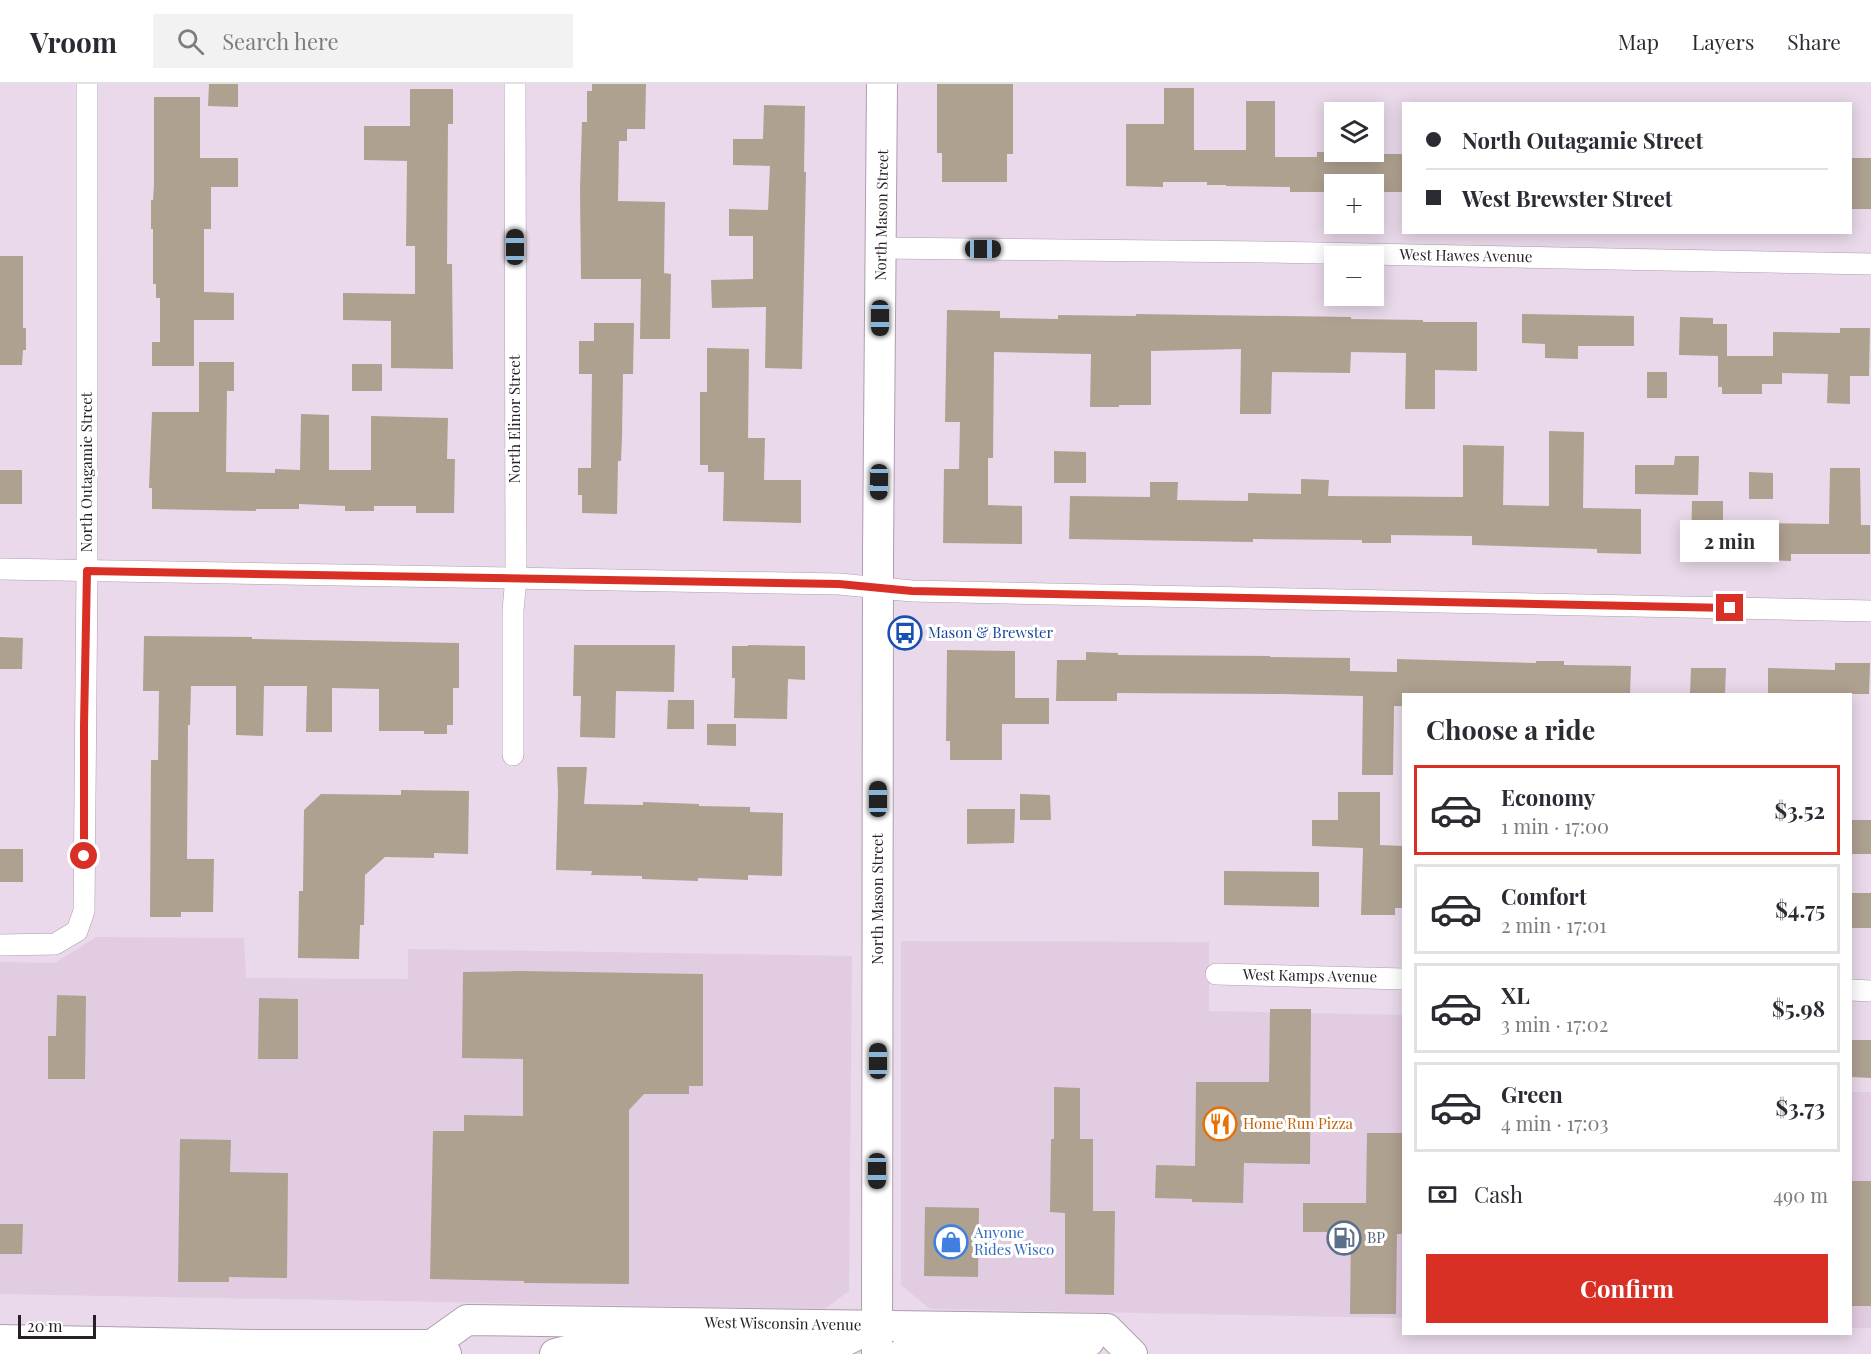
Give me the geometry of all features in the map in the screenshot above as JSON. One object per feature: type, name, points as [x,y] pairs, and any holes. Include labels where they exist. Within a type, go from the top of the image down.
[{"type":"main road","name":"North Mason Street","points":[[877,1340],[878,588],[882,84]]},
{"type":"main road","name":"West Wisconsin Avenue","points":[[0,1340],[439,1349],[467,1320],[877,1340],[1107,1329]]},
{"type":"main road","points":[[902,1354],[908,1350],[927,1348],[1077,1349],[1107,1329],[1132,1354]]},
{"type":"main road","points":[[555,1354],[586,1346],[823,1346],[877,1340]]},
{"type":"street","name":"North Outagamie Street","points":[[0,945],[55,944],[77,931],[81,923],[85,899],[87,84]]},
{"type":"street","name":"North Elinor Street","points":[[513,754],[513,611],[516,578],[515,84]]},
{"type":"street","name":"West Hawes Avenue","points":[[881,248],[1264,252],[1871,264]]},
{"type":"street","points":[[0,569],[839,584],[923,591],[1871,610]]},
{"type":"street","name":"West Kamps Avenue","points":[[1216,974],[1402,979]]},
{"type":"street","points":[[1852,990],[1871,991]]},
{"type":"shaded area","points":[[96,937],[244,938],[246,978],[408,979],[408,949],[852,956],[849,1291],[825,1309],[0,1294],[0,962],[55,963]]},
{"type":"shaded area","points":[[901,941],[1209,942],[1209,1011],[1402,1015],[1402,1318],[930,1309],[901,1285]]},
{"type":"shaded area","points":[[1852,1092],[1871,1092],[1871,1328],[1852,1328]]},
{"type":"building","points":[[209,84],[238,84],[238,107],[208,106]]},
{"type":"building","points":[[592,84],[646,84],[645,129],[627,129],[627,141],[619,141],[618,201],[665,202],[664,273],[671,274],[670,339],[640,339],[641,279],[581,279],[582,122],[587,122],[587,91],[592,91]]},
{"type":"building","points":[[937,84],[1013,84],[1013,154],[1007,154],[1007,182],[942,182],[942,153],[937,153]]},
{"type":"building","points":[[1164,88],[1194,88],[1194,150],[1246,150],[1246,101],[1275,101],[1275,157],[1317,157],[1317,152],[1324,152],[1324,162],[1384,162],[1384,154],[1402,154],[1402,192],[1384,192],[1384,174],[1324,174],[1324,192],[1290,192],[1290,187],[1207,185],[1207,182],[1163,182],[1163,187],[1126,186],[1126,124],[1164,124]]},
{"type":"building","points":[[410,89],[453,89],[453,124],[448,124],[447,264],[452,264],[453,369],[391,368],[391,321],[343,320],[343,293],[415,294],[415,246],[406,246],[407,161],[364,160],[364,126],[410,126]]},
{"type":"building","points":[[154,97],[200,97],[200,158],[238,158],[238,187],[211,187],[211,229],[204,229],[204,292],[234,293],[234,320],[194,320],[194,366],[152,366],[152,342],[160,342],[160,298],[156,298],[156,284],[153,284],[153,229],[151,229],[151,200],[153,200],[154,184]]},
{"type":"building","points":[[764,105],[805,106],[802,369],[765,368],[766,307],[712,308],[711,280],[753,279],[753,236],[729,236],[729,209],[768,210],[770,166],[733,165],[733,139],[763,139]]},
{"type":"building","points":[[1852,158],[1871,158],[1871,209],[1852,209]]},
{"type":"building","points":[[0,256],[23,256],[23,328],[26,328],[26,350],[23,350],[22,365],[0,365]]},
{"type":"building","points":[[947,310],[1000,311],[1000,318],[1058,319],[1058,315],[1136,316],[1136,314],[1351,317],[1351,319],[1423,320],[1423,322],[1477,322],[1477,371],[1435,370],[1435,409],[1405,409],[1406,353],[1351,352],[1350,373],[1272,372],[1271,414],[1240,414],[1241,349],[1151,351],[1151,405],[1119,405],[1119,407],[1090,407],[1091,354],[994,352],[993,458],[988,458],[988,505],[1022,506],[1022,544],[943,543],[944,469],[959,469],[960,422],[945,422]]},
{"type":"building","points":[[1522,314],[1634,316],[1634,346],[1578,346],[1578,359],[1545,358],[1545,344],[1522,343]]},
{"type":"building","points":[[1680,317],[1713,318],[1713,324],[1727,324],[1727,356],[1773,356],[1773,332],[1840,333],[1840,328],[1870,328],[1869,376],[1850,376],[1850,404],[1827,403],[1828,374],[1782,373],[1782,384],[1762,384],[1762,394],[1722,394],[1722,387],[1718,387],[1718,356],[1679,355]]},
{"type":"building","points":[[594,323],[634,323],[633,374],[623,374],[617,514],[582,513],[582,495],[578,495],[578,468],[591,468],[592,374],[579,374],[579,341],[594,341]]},
{"type":"building","points":[[707,348],[749,349],[748,438],[765,438],[764,480],[801,480],[801,523],[723,521],[724,472],[708,472],[708,465],[700,465],[700,392],[707,392]]},
{"type":"building","points":[[199,362],[234,362],[234,391],[227,391],[226,472],[275,473],[275,469],[300,470],[301,414],[329,415],[329,470],[371,470],[371,416],[448,418],[447,459],[455,459],[454,513],[416,513],[416,506],[374,506],[374,511],[345,511],[345,506],[299,504],[299,509],[256,509],[256,511],[152,509],[152,488],[149,488],[152,412],[199,412]]},
{"type":"building","points":[[352,364],[382,364],[382,391],[352,391]]},
{"type":"building","points":[[1647,372],[1667,372],[1667,398],[1647,398]]},
{"type":"building","points":[[1549,431],[1584,432],[1583,508],[1641,509],[1641,554],[1597,553],[1597,549],[1472,545],[1472,536],[1391,535],[1391,543],[1362,543],[1362,540],[1253,539],[1253,542],[1069,539],[1070,496],[1150,497],[1150,482],[1178,482],[1177,500],[1248,501],[1248,493],[1301,494],[1301,479],[1329,480],[1328,496],[1463,497],[1463,445],[1504,446],[1503,505],[1549,506]]},
{"type":"building","points":[[1054,451],[1086,452],[1086,483],[1054,483]]},
{"type":"building","points":[[1675,456],[1699,456],[1698,495],[1635,494],[1635,465],[1674,465]]},
{"type":"building","points":[[1830,468],[1860,468],[1861,525],[1870,525],[1870,554],[1791,554],[1791,561],[1764,560],[1764,523],[1829,524]]},
{"type":"building","points":[[0,470],[22,470],[22,504],[0,504]]},
{"type":"building","points":[[1749,472],[1773,473],[1773,499],[1749,499]]},
{"type":"building","points":[[1692,501],[1723,501],[1723,548],[1691,548]]},
{"type":"building","points":[[144,636],[459,643],[459,688],[453,688],[453,725],[447,725],[447,734],[424,734],[424,731],[379,731],[379,689],[332,688],[332,732],[306,732],[307,686],[264,686],[263,736],[236,735],[236,686],[191,686],[190,725],[188,725],[187,859],[214,859],[213,912],[181,912],[181,917],[150,917],[151,760],[158,760],[159,691],[143,691]]},
{"type":"building","points":[[0,637],[23,638],[22,669],[0,669]]},
{"type":"building","points":[[574,645],[675,645],[674,692],[616,691],[615,738],[580,737],[581,696],[573,696]]},
{"type":"building","points":[[732,646],[805,646],[805,680],[788,679],[787,719],[734,718],[735,678],[732,678]]},
{"type":"building","points":[[947,650],[1015,651],[1015,698],[1049,698],[1049,724],[1002,724],[1002,760],[950,760],[950,741],[946,741]]},
{"type":"building","points":[[1086,652],[1118,653],[1118,655],[1350,658],[1350,671],[1397,672],[1397,659],[1536,663],[1536,661],[1564,661],[1564,665],[1631,666],[1630,693],[1402,693],[1402,706],[1394,706],[1393,775],[1362,775],[1363,696],[1117,693],[1117,701],[1056,701],[1057,660],[1086,660]]},
{"type":"building","points":[[1835,663],[1870,663],[1869,694],[1768,693],[1768,668],[1835,670]]},
{"type":"building","points":[[1691,668],[1726,668],[1725,693],[1690,693]]},
{"type":"building","points":[[668,700],[694,700],[694,729],[667,729]]},
{"type":"building","points":[[707,724],[736,724],[736,746],[707,745]]},
{"type":"building","points":[[557,767],[587,767],[584,804],[643,805],[643,802],[699,804],[699,806],[750,807],[750,812],[783,813],[782,876],[748,875],[748,880],[698,878],[698,881],[642,879],[642,876],[591,875],[592,871],[556,870]]},
{"type":"building","points":[[401,790],[469,791],[468,854],[434,853],[434,858],[385,857],[365,875],[364,925],[360,925],[359,959],[298,958],[299,891],[303,891],[304,810],[321,794],[401,795]]},
{"type":"building","points":[[1338,792],[1380,792],[1380,845],[1402,846],[1402,908],[1395,908],[1395,915],[1361,915],[1363,848],[1312,846],[1312,820],[1338,820]]},
{"type":"building","points":[[1020,794],[1050,795],[1051,820],[1020,820]]},
{"type":"building","points":[[967,809],[1015,809],[1014,843],[967,844]]},
{"type":"building","points":[[1852,820],[1871,820],[1871,854],[1852,854]]},
{"type":"building","points":[[0,849],[23,849],[23,882],[0,882]]},
{"type":"building","points":[[1224,871],[1319,872],[1319,907],[1224,905]]},
{"type":"building","points":[[1852,893],[1871,893],[1871,928],[1852,928]]},
{"type":"building","points":[[463,972],[703,974],[703,1086],[689,1086],[689,1094],[644,1094],[629,1110],[629,1284],[430,1279],[433,1131],[464,1131],[464,1115],[523,1116],[523,1059],[462,1058]]},
{"type":"building","points":[[57,995],[86,996],[85,1079],[48,1079],[48,1036],[56,1036]]},
{"type":"building","points":[[259,998],[298,999],[298,1059],[258,1059]]},
{"type":"building","points":[[1270,1009],[1311,1009],[1310,1164],[1244,1163],[1243,1203],[1192,1202],[1192,1199],[1155,1198],[1156,1165],[1195,1166],[1196,1082],[1269,1082]]},
{"type":"building","points":[[1852,1040],[1871,1040],[1871,1078],[1852,1077]]},
{"type":"building","points":[[1054,1087],[1080,1088],[1080,1139],[1093,1139],[1093,1211],[1115,1211],[1114,1295],[1065,1294],[1065,1213],[1050,1212]]},
{"type":"building","points":[[1367,1133],[1402,1133],[1402,1234],[1397,1234],[1396,1314],[1350,1314],[1351,1232],[1303,1232],[1303,1203],[1366,1203]]},
{"type":"building","points":[[180,1139],[231,1140],[230,1172],[288,1173],[287,1278],[229,1277],[229,1282],[178,1282]]},
{"type":"building","points":[[1852,1181],[1871,1181],[1871,1306],[1852,1306]]},
{"type":"building","name":"Anyone Rides Wisco","points":[[925,1207],[979,1208],[978,1277],[924,1276]]},
{"type":"building","points":[[0,1224],[23,1224],[22,1254],[0,1254]]},
{"type":"place","name":"Mason & Brewster","points":[[905,633]]},
{"type":"place","name":"Home Run Pizza","points":[[1220,1124]]},
{"type":"place","name":"BP","points":[[1344,1238]]},
{"type":"place","name":"Anyone Rides Wisco","points":[[951,1242]]},
{"type":"route","points":[[84,856],[87,571],[839,584],[912,591],[1730,608]]}]
